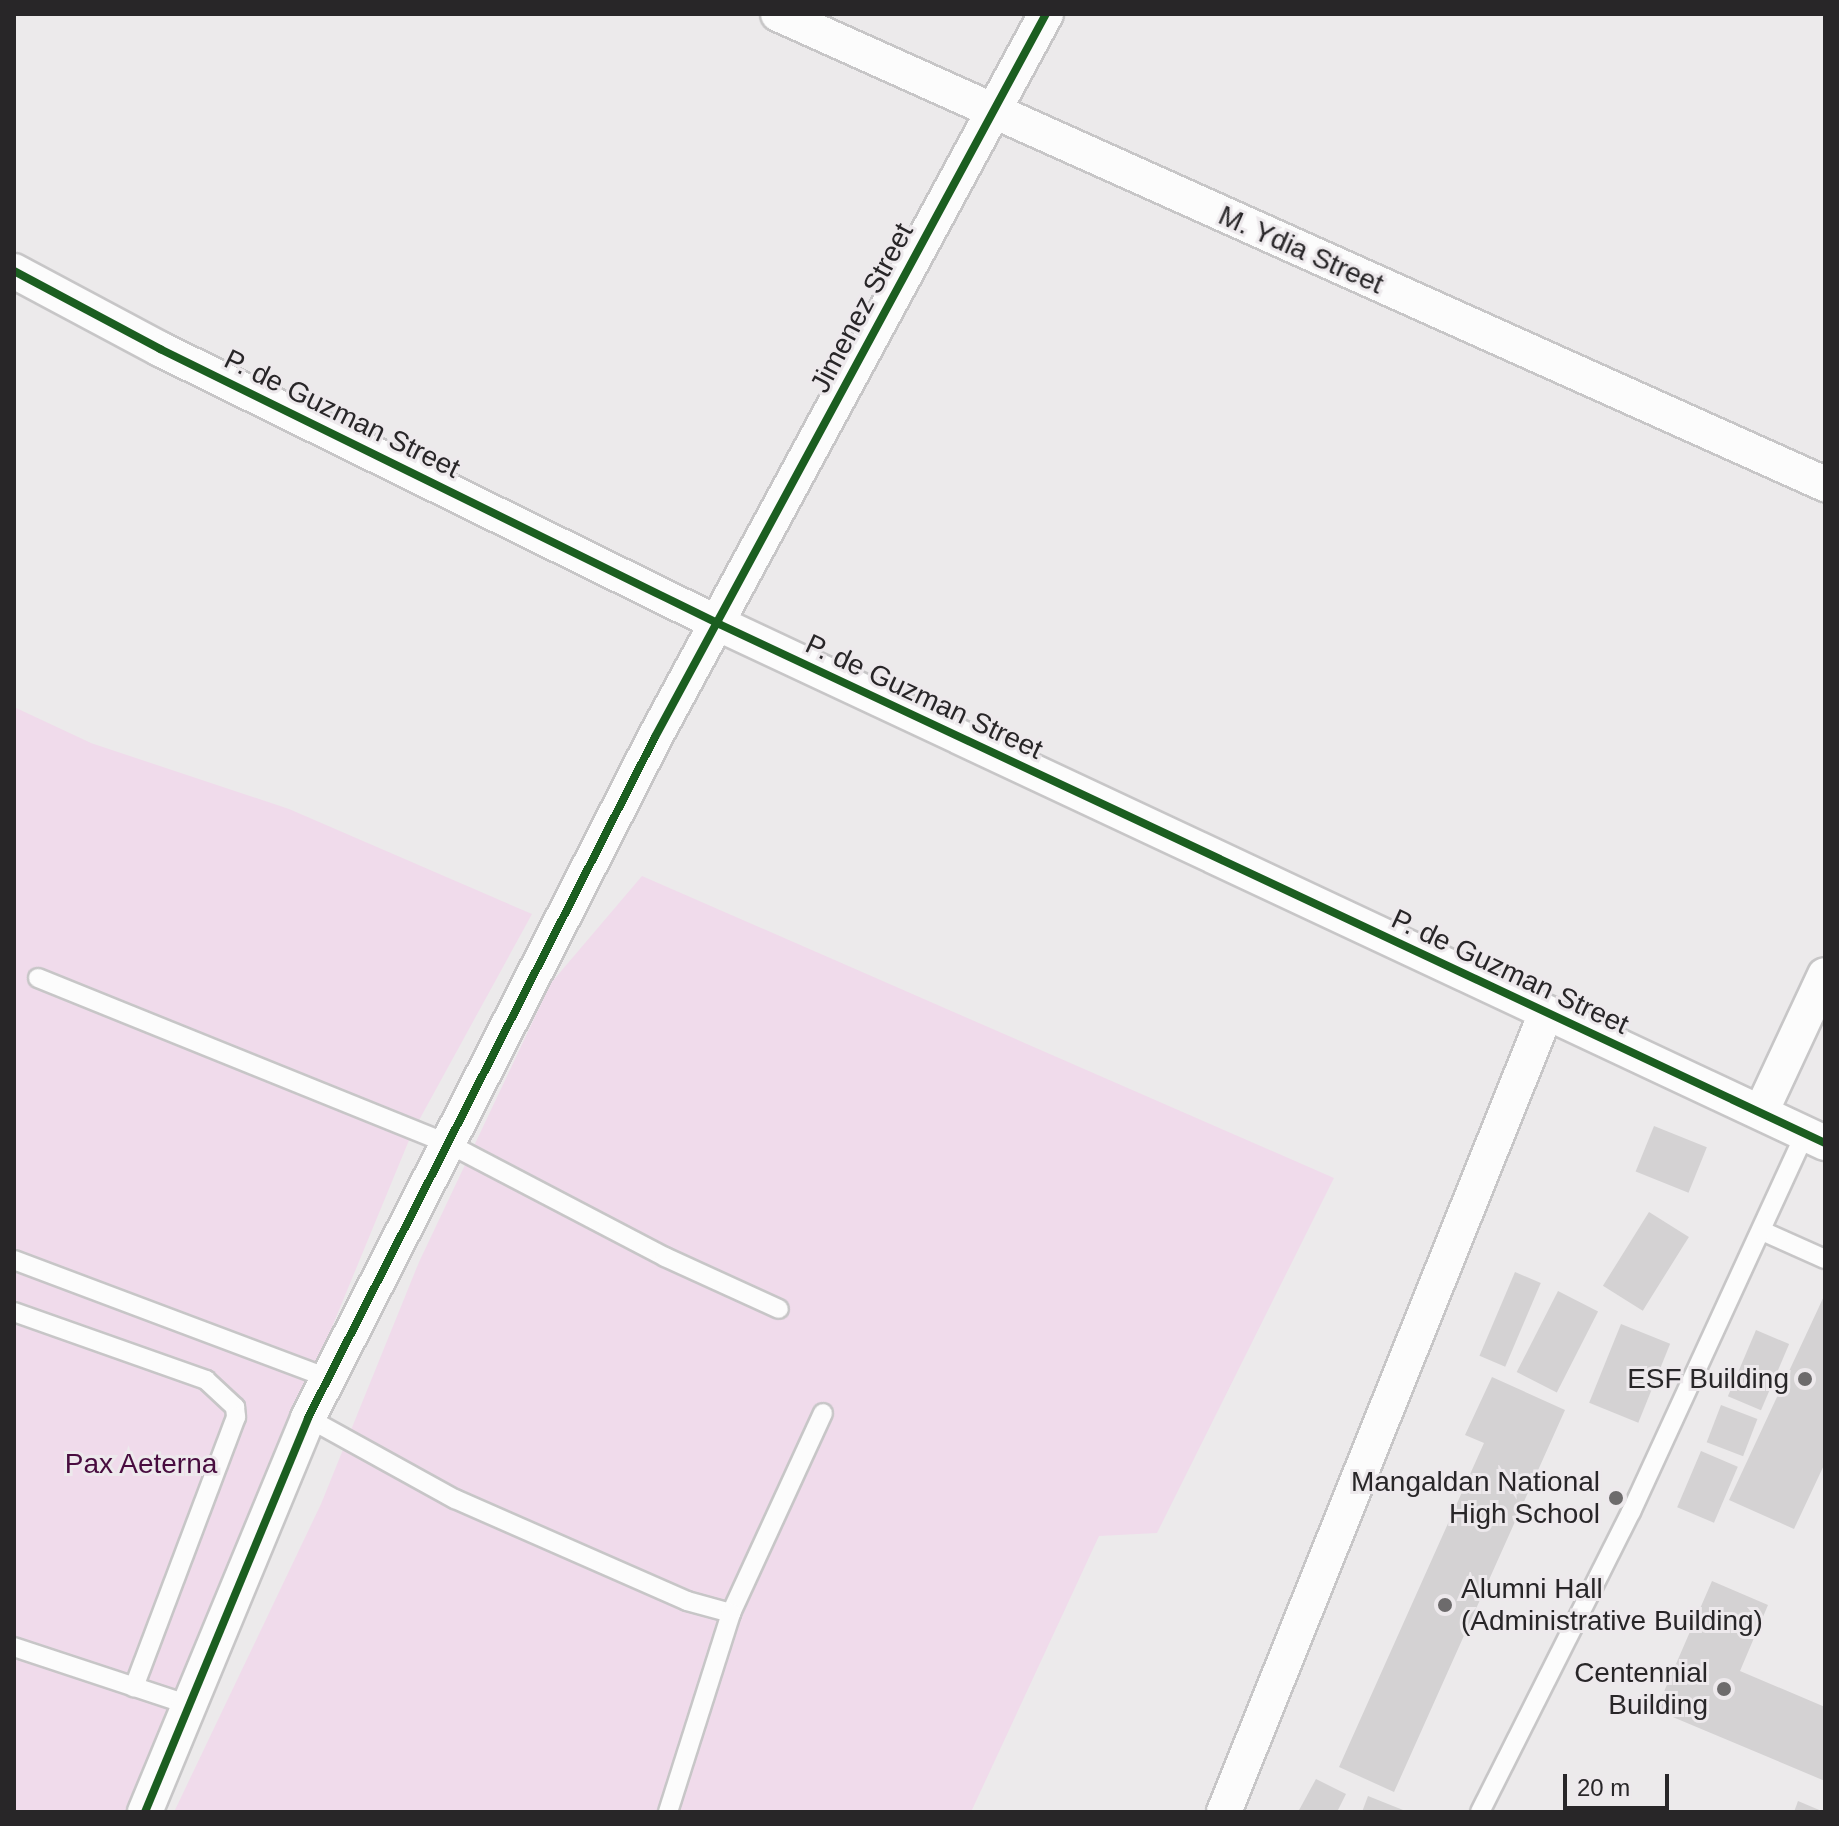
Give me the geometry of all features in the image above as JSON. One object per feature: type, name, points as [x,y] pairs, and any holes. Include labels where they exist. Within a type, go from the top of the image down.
[{"type":"street","name":"M. Ydia Street","points":[[778,14],[1825,484]]},
{"type":"street","name":"Jimenez Street","points":[[145,1812],[308,1418],[328,1378],[447,1143],[719,624],[1046,14]]},
{"type":"street","name":"P. de Guzman Street","points":[[14,271],[160,349],[719,624],[1815,1139]]},
{"type":"street","points":[[1761,1112],[1825,975]]},
{"type":"street","points":[[1224,1812],[1546,1013]]},
{"type":"lane","points":[[38,978],[447,1143],[665,1257],[779,1309]]},
{"type":"lane","points":[[1480,1812],[1631,1512],[1762,1231],[1815,1139]]},
{"type":"lane","points":[[1762,1231],[1825,1259]]},
{"type":"lane","points":[[14,1260],[328,1378]]},
{"type":"lane","points":[[14,1312],[206,1380],[235,1407],[236,1417],[134,1687]]},
{"type":"lane","points":[[668,1812],[731,1613],[823,1413]]},
{"type":"lane","points":[[308,1418],[455,1499],[687,1601],[731,1613]]},
{"type":"lane","points":[[14,1647],[189,1705]]},
{"type":"green space","name":"Pax Aeterna","points":[[14,707],[91,743],[289,809],[532,914],[412,1133],[132,1812],[14,1812]]},
{"type":"green space","points":[[642,876],[1334,1178],[1157,1533],[1099,1536],[971,1812],[174,1812],[321,1504],[419,1262],[551,983]]},
{"type":"building","points":[[1654,1126],[1707,1147],[1688,1193],[1636,1171]]},
{"type":"building","points":[[1649,1212],[1689,1237],[1643,1311],[1603,1286]]},
{"type":"building","points":[[1515,1272],[1541,1283],[1505,1367],[1479,1356]]},
{"type":"building","points":[[1558,1291],[1598,1311],[1557,1393],[1517,1372]]},
{"type":"building","name":"ESF Building","points":[[1825,1294],[1825,1463],[1794,1529],[1729,1500]]},
{"type":"building","points":[[1621,1324],[1670,1344],[1638,1423],[1589,1403]]},
{"type":"building","points":[[1756,1330],[1789,1344],[1761,1410],[1728,1396]]},
{"type":"building","name":"Alumni Hall (Administrative Building)","points":[[1492,1377],[1565,1410],[1394,1792],[1339,1767],[1484,1443],[1465,1435]]},
{"type":"building","points":[[1721,1405],[1757,1419],[1743,1456],[1707,1442]]},
{"type":"building","points":[[1701,1451],[1738,1467],[1714,1523],[1677,1507]]},
{"type":"building","name":"Centennial Building","points":[[1712,1581],[1768,1605],[1740,1671],[1825,1707],[1825,1781],[1656,1710]]},
{"type":"building","points":[[1316,1779],[1346,1794],[1337,1812],[1298,1812]]},
{"type":"building","points":[[1368,1796],[1408,1812],[1362,1812]]},
{"type":"building","points":[[1798,1801],[1824,1812],[1794,1812]]},
{"type":"cycle path","points":[[145,1812],[308,1418],[655,737],[1046,14]]},
{"type":"cycle path","points":[[14,271],[160,349],[719,624],[1825,1143]]},
{"type":"place","name":"ESF Building","points":[[1805,1379]]},
{"type":"place","name":"Mangaldan National High School","points":[[1616,1498]]},
{"type":"place","name":"Alumni Hall (Administrative Building)","points":[[1445,1605]]},
{"type":"place","name":"Centennial Building","points":[[1724,1689]]}]
